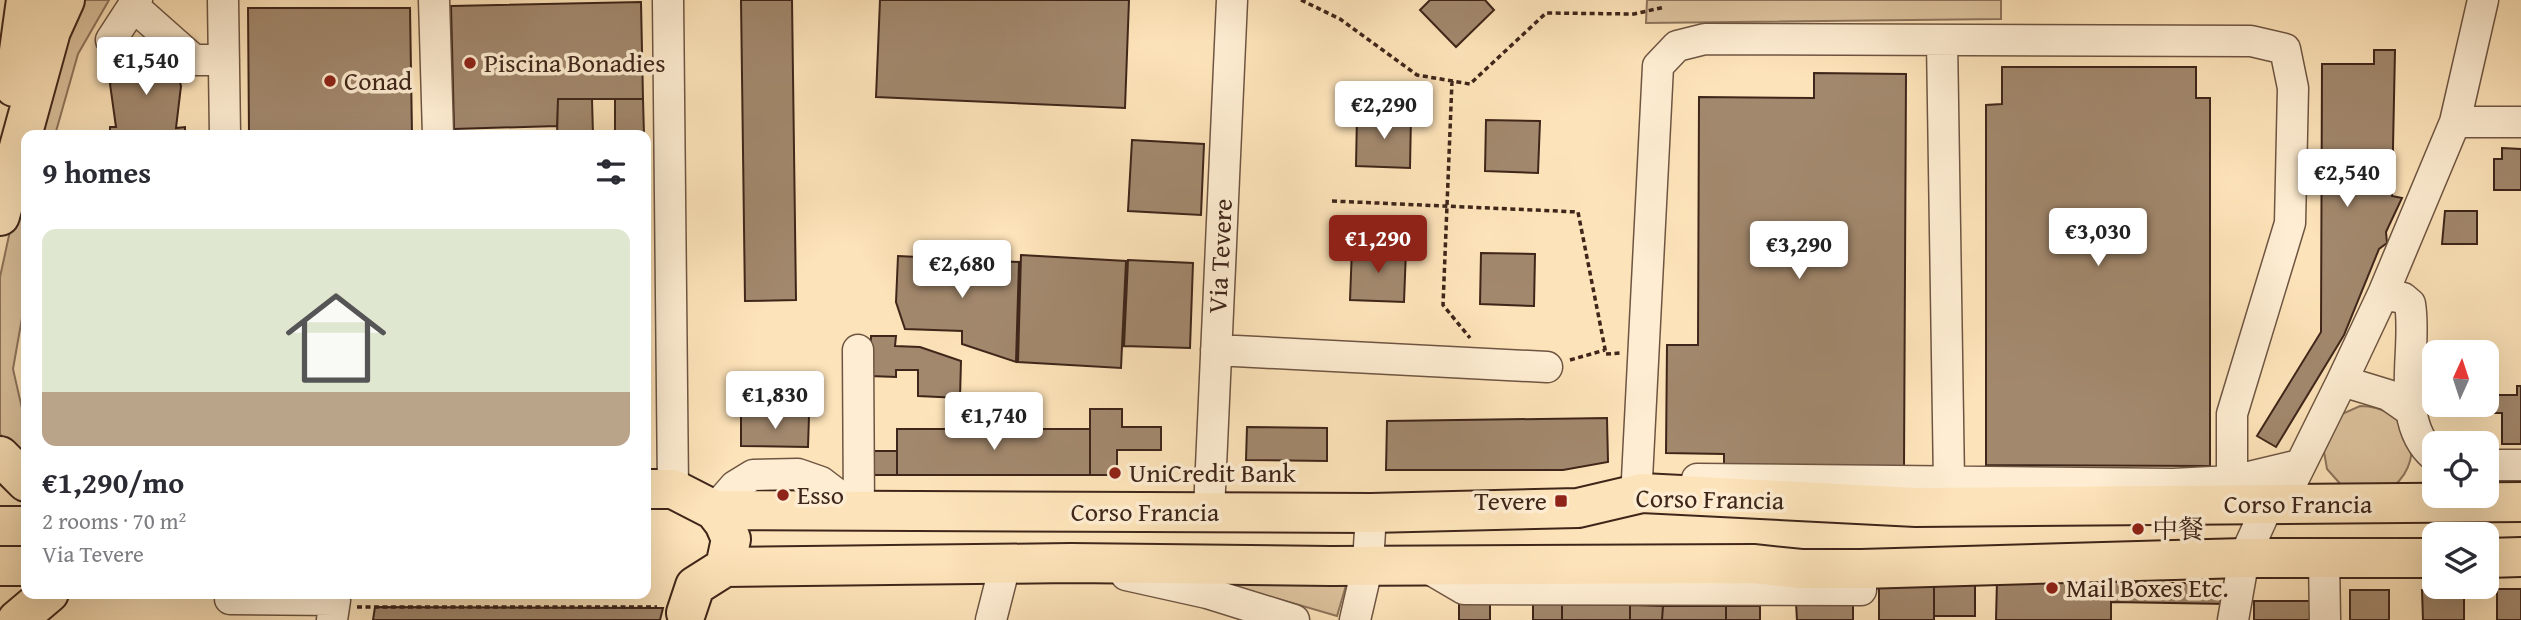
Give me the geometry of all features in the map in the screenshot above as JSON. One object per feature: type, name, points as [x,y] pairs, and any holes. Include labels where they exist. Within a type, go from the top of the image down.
[{"type":"main road","points":[[0,194],[26,0]]},
{"type":"main road","points":[[24,130],[51,31],[65,0]]},
{"type":"main road","points":[[0,216],[21,140]]},
{"type":"main road","points":[[0,456],[21,477]]},
{"type":"main road","points":[[659,489],[714,510],[731,539],[725,567],[695,586],[686,617]]},
{"type":"main road","name":"Corso Francia","points":[[714,510],[859,511],[1209,503],[1371,513],[1578,508],[1642,493],[1916,507],[2521,502]]},
{"type":"main road","points":[[0,526],[21,526]]},
{"type":"main road","points":[[2499,558],[2521,557]]},
{"type":"main road","name":"Corso Francia","points":[[725,567],[1071,563],[1208,579],[1368,564],[1753,564],[1801,569],[1861,569],[2244,558],[2422,558]]},
{"type":"main road","points":[[0,566],[21,566]]},
{"type":"main road","points":[[17,620],[42,599]]},
{"type":"street","points":[[223,0],[225,130]]},
{"type":"street","points":[[434,0],[438,130]]},
{"type":"street","points":[[659,489],[668,0]]},
{"type":"street","name":"Via Tevere","points":[[1209,503],[1232,0]]},
{"type":"street","points":[[2422,440],[2411,411],[2397,299],[2455,121],[2483,0]]},
{"type":"street","points":[[111,40],[135,3],[194,60],[224,60]]},
{"type":"street","name":"Corso Francia","points":[[1637,478],[1658,66],[1677,46],[1705,39],[2251,41],[2285,49],[2293,88],[2290,223],[2232,414],[2232,481]]},
{"type":"street","points":[[1942,40],[1949,482]]},
{"type":"street","points":[[2455,121],[2521,122]]},
{"type":"street","points":[[2233,620],[2244,558],[2268,505],[2293,480],[2342,381],[2397,299],[2412,271]]},
{"type":"street","points":[[858,350],[859,511]]},
{"type":"street","points":[[1216,350],[1548,367]]},
{"type":"street","points":[[2342,381],[2388,395],[2411,411]]},
{"type":"street","name":"Corso Francia","points":[[1209,503],[1611,489],[1637,478],[2173,484],[2232,481],[2299,465]]},
{"type":"street","points":[[2499,465],[2521,465]]},
{"type":"street","points":[[1354,620],[1368,564],[1371,513]]},
{"type":"street","name":"Corso Francia","points":[[2325,558],[2325,620]]},
{"type":"street","points":[[991,620],[1005,565]]},
{"type":"street","points":[[1208,579],[1294,620]]},
{"type":"street","points":[[252,599],[334,610]]},
{"type":"path","points":[[1301,0],[1340,19],[1417,75],[1470,83],[1546,13],[1634,13],[1665,7]]},
{"type":"path","points":[[1452,81],[1443,305],[1459,323]]},
{"type":"path","points":[[1332,201],[1578,212],[1605,354],[1644,353]]},
{"type":"path","points":[[1548,367],[1605,350]]},
{"type":"path","points":[[334,610],[375,605],[667,607],[686,617]]},
{"type":"shaded area","points":[[79,0],[109,0],[78,54],[56,130],[33,130]]},
{"type":"shaded area","points":[[1647,0],[2001,0],[2001,19],[1646,23]]},
{"type":"shaded area","points":[[21,180],[21,323],[13,369],[21,404],[21,460],[0,434],[0,277]]},
{"type":"shaded area","points":[[2360,406],[2376,408],[2390,414],[2401,423],[2408,434],[2410,461],[2393,487],[2343,487],[2327,469],[2323,446],[2342,414]]},
{"type":"shaded area","points":[[1220,582],[1347,582],[1337,616]]},
{"type":"building","points":[[741,0],[792,0],[796,300],[745,301]]},
{"type":"building","points":[[880,0],[1129,0],[1125,108],[876,97]]},
{"type":"building","points":[[1430,0],[1485,0],[1494,10],[1456,47],[1420,10]]},
{"type":"building","points":[[641,2],[643,99],[558,99],[557,126],[454,129],[451,6]]},
{"type":"building","name":"Conad","points":[[248,8],[410,8],[412,130],[249,130]]},
{"type":"building","points":[[2374,50],[2395,50],[2392,196],[2402,198],[2386,232],[2387,243],[2379,249],[2344,335],[2276,447],[2257,436],[2321,332],[2322,64],[2374,64]]},
{"type":"building","points":[[137,53],[158,54],[176,68],[181,86],[176,128],[185,127],[185,130],[110,130],[110,127],[116,127],[110,84],[120,63]]},
{"type":"building","points":[[2002,67],[2196,67],[2196,98],[2210,98],[2210,466],[1986,465],[1986,105],[2002,104]]},
{"type":"building","points":[[1814,73],[1906,74],[1904,468],[1724,466],[1724,454],[1666,453],[1667,345],[1698,345],[1699,97],[1814,98]]},
{"type":"building","points":[[558,99],[592,99],[593,130],[557,130]]},
{"type":"building","points":[[615,99],[643,99],[644,130],[615,130]]},
{"type":"building","points":[[1357,115],[1411,116],[1410,168],[1356,166]]},
{"type":"building","points":[[1486,120],[1540,121],[1538,173],[1485,171]]},
{"type":"building","points":[[1132,140],[1204,144],[1201,215],[1128,211]]},
{"type":"building","points":[[2502,148],[2521,149],[2521,190],[2494,190],[2494,159],[2502,159]]},
{"type":"building","points":[[2445,211],[2477,211],[2477,244],[2442,244]]},
{"type":"building","points":[[1352,248],[1406,250],[1404,302],[1350,300]]},
{"type":"building","points":[[1481,253],[1535,254],[1534,306],[1480,304]]},
{"type":"building","points":[[1021,255],[1126,261],[1121,368],[1018,362]]},
{"type":"building","points":[[898,256],[1019,262],[1016,362],[962,344],[962,331],[905,329],[896,302]]},
{"type":"building","points":[[1128,260],[1193,263],[1190,348],[1124,346]]},
{"type":"building","points":[[871,336],[896,336],[895,346],[920,347],[961,361],[960,398],[918,396],[918,370],[896,370],[896,377],[870,376]]},
{"type":"building","points":[[2517,386],[2521,386],[2521,444],[2502,444],[2502,413],[2499,413],[2499,395],[2517,395]]},
{"type":"building","points":[[1090,409],[1122,409],[1122,427],[1161,427],[1161,450],[1117,450],[1117,475],[1090,475]]},
{"type":"building","points":[[741,415],[809,416],[808,447],[741,446]]},
{"type":"building","points":[[1607,418],[1608,462],[1563,470],[1386,470],[1387,421]]},
{"type":"building","points":[[1247,427],[1327,428],[1327,461],[1246,460]]},
{"type":"building","points":[[897,429],[1090,429],[1090,475],[897,475]]},
{"type":"building","points":[[865,451],[897,451],[897,475],[866,475]]},
{"type":"building","points":[[1997,580],[2229,584],[2228,604],[2111,602],[2111,620],[1996,620]]},
{"type":"building","points":[[1934,584],[1934,620],[1879,620],[1879,585]]},
{"type":"building","points":[[1934,584],[1975,585],[1975,616],[1934,616]]},
{"type":"building","points":[[2499,589],[2521,589],[2521,620],[2497,620]]},
{"type":"building","points":[[2350,590],[2389,590],[2389,620],[2350,620]]},
{"type":"building","points":[[2422,599],[2464,599],[2464,620],[2423,620]]},
{"type":"building","points":[[2254,601],[2310,601],[2310,620],[2254,620]]},
{"type":"building","points":[[1853,602],[1853,620],[1797,620],[1796,603]]},
{"type":"building","points":[[1459,603],[1490,603],[1490,620],[1459,620]]},
{"type":"building","points":[[1533,603],[1562,604],[1562,620],[1533,620]]},
{"type":"building","points":[[1562,604],[1630,605],[1630,620],[1562,620]]},
{"type":"building","points":[[1630,605],[1663,606],[1662,620],[1630,620]]},
{"type":"building","points":[[1663,606],[1726,606],[1726,620],[1662,620]]},
{"type":"building","points":[[1726,606],[1760,606],[1760,620],[1726,620]]},
{"type":"building","points":[[375,607],[663,608],[660,620],[373,620]]},
{"type":"place","name":"Piscina Bonadies","points":[[470,63]]},
{"type":"place","name":"Conad","points":[[330,81]]},
{"type":"place","name":"UniCredit Bank","points":[[1115,473]]},
{"type":"place","name":"Esso","points":[[783,495]]},
{"type":"place","name":"Tevere","points":[[1561,501]]},
{"type":"place","name":"中餐","points":[[2138,529]]},
{"type":"place","name":"Mail Boxes Etc.","points":[[2052,588]]}]
